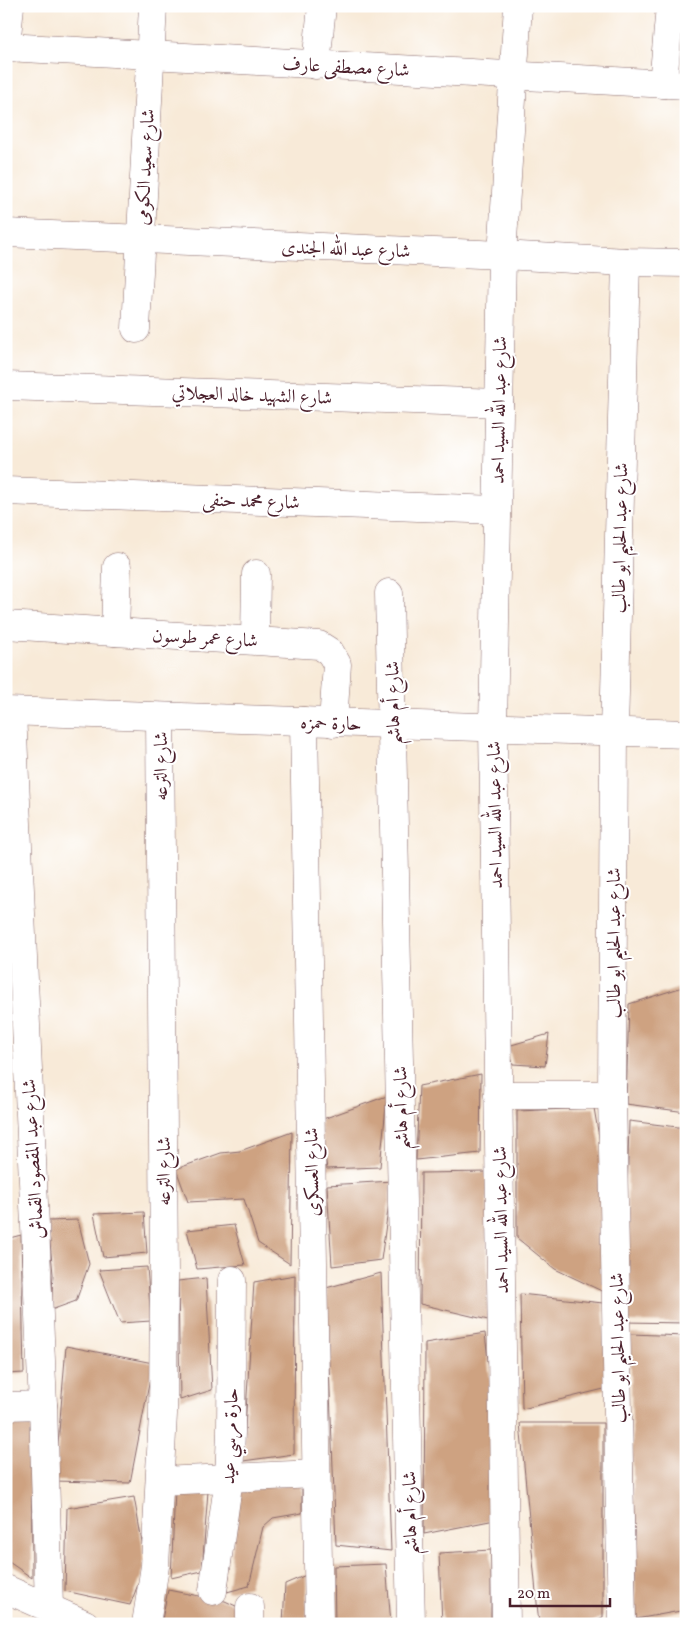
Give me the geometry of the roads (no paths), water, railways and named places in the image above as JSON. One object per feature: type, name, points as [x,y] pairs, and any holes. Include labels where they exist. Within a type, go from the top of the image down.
[{"type":"street","points":[[6,47],[10,6]]},
{"type":"street","name":"شارع سعيد الكومى","points":[[136,328],[152,6]]},
{"type":"street","points":[[316,64],[322,6]]},
{"type":"street","name":"شارع عبد الله السيد احمد","points":[[506,1624],[492,728],[502,255],[518,6]]},
{"type":"street","points":[[670,6],[675,84]]},
{"type":"street","name":"شارع مصطفى عارف","points":[[6,47],[675,84]]},
{"type":"street","name":"شارع عبد الله الجندى","points":[[6,233],[626,262],[686,263]]},
{"type":"street","name":"شارع عبد الحليم ابو طالب","points":[[622,1624],[612,1096],[614,732],[626,262]]},
{"type":"street","name":"شارع الشهيد خالد العجلاتي","points":[[6,386],[499,403]]},
{"type":"street","name":"شارع محمد حنفى","points":[[6,491],[496,510]]},
{"type":"street","points":[[115,632],[117,567]]},
{"type":"street","points":[[255,640],[256,574]]},
{"type":"street","name":"شارع أم هاشم","points":[[390,593],[411,1624]]},
{"type":"street","name":"شارع عمر طوسون","points":[[6,625],[318,645],[330,652],[337,664],[333,722]]},
{"type":"street","name":"حارة حمزه","points":[[9,712],[686,734]]},
{"type":"street","name":"شارع عبد المقصود القماش","points":[[9,712],[44,1406],[49,1607]]},
{"type":"street","name":"شارع الترعه","points":[[146,1624],[155,1566],[163,1414],[164,1277],[160,717]]},
{"type":"street","name":"شارع العسكرى","points":[[304,721],[319,1624]]},
{"type":"street","points":[[498,1095],[612,1096]]},
{"type":"street","name":"حارة مرسي عيد","points":[[213,1591],[229,1478],[232,1280]]},
{"type":"street","points":[[6,1406],[44,1406]]},
{"type":"street","points":[[160,1481],[316,1474]]},
{"type":"street","points":[[6,1589],[86,1624]]}]
